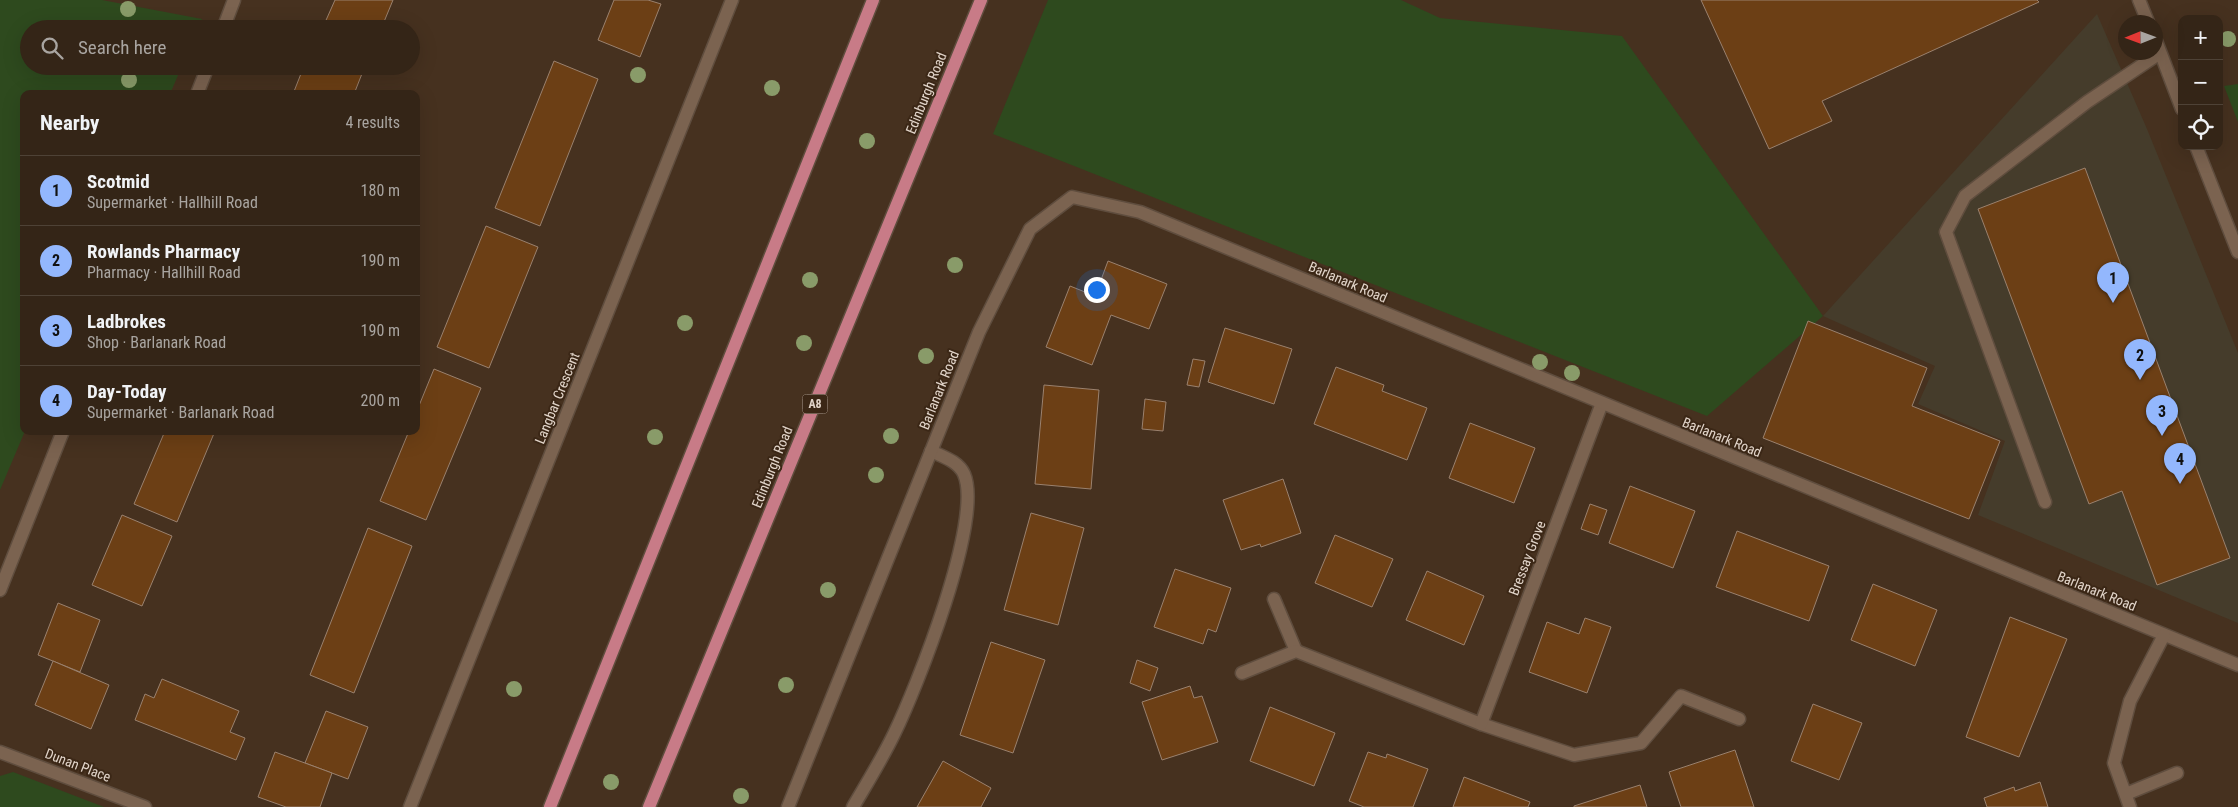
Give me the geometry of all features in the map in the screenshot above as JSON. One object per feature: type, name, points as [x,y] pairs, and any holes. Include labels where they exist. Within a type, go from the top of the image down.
[{"type":"main road","points":[[550,807],[873,0]]},
{"type":"main road","name":"Edinburgh Road","points":[[649,807],[981,0]]},
{"type":"street","points":[[226,20],[234,0]]},
{"type":"street","name":"Langbar Crescent","points":[[410,807],[732,0]]},
{"type":"street","points":[[2139,0],[2145,15]]},
{"type":"street","points":[[2045,502],[1946,232],[1965,196],[2141,60]]},
{"type":"street","points":[[2163,60],[2180,105]]},
{"type":"street","points":[[199,90],[204,75]]},
{"type":"street","points":[[2198,150],[2238,252]]},
{"type":"street","name":"Barlanark Road","points":[[788,807],[979,332],[1030,229],[1072,197],[1140,212],[2238,665]]},
{"type":"street","name":"Bressay Grove","points":[[1481,724],[1602,404]]},
{"type":"street","points":[[0,590],[61,435]]},
{"type":"street","points":[[853,807],[894,734],[906,705],[943,612],[962,543],[967,505],[966,480],[959,466],[948,458],[931,452]]},
{"type":"street","points":[[1274,599],[1296,651]]},
{"type":"street","points":[[2130,807],[2114,763],[2130,701],[2164,635]]},
{"type":"street","points":[[1242,673],[1296,651],[1481,724],[1574,755],[1642,743],[1681,696],[1739,719]]},
{"type":"street","name":"Dunan Place","points":[[0,752],[145,807]]},
{"type":"street","points":[[2126,794],[2177,773]]},
{"type":"shaded area","points":[[2097,14],[2147,129],[2238,353],[2238,623],[1978,515],[2005,441],[1918,404],[1935,366],[1823,316]]},
{"type":"green space","points":[[0,0],[102,0],[202,19],[20,20],[20,75],[178,75],[172,90],[20,90],[20,435],[23,435],[0,490]]},
{"type":"green space","points":[[1048,0],[1401,0],[1440,18],[1622,36],[1823,316],[1707,416],[993,134]]},
{"type":"green space","points":[[2238,84],[2238,122],[2224,86]]},
{"type":"green space","points":[[13,772],[104,807],[0,807],[0,776]]},
{"type":"building","points":[[335,0],[393,0],[385,20],[326,20]]},
{"type":"building","points":[[614,0],[648,0],[661,4],[640,57],[598,40]]},
{"type":"building","points":[[1701,0],[2037,0],[2039,2],[1822,101],[1832,121],[1769,149]]},
{"type":"building","points":[[554,61],[598,79],[540,226],[495,208]]},
{"type":"building","points":[[300,75],[361,75],[356,90],[295,90]]},
{"type":"building","points":[[2085,168],[2230,558],[2157,585],[2122,491],[2089,504],[1978,209]]},
{"type":"building","points":[[486,226],[538,247],[489,368],[437,347]]},
{"type":"building","points":[[1108,261],[1167,284],[1149,329],[1111,315],[1092,365],[1046,347],[1070,286],[1095,296]]},
{"type":"building","points":[[1808,321],[1927,368],[1912,406],[2000,441],[1969,519],[1763,438]]},
{"type":"building","points":[[1225,328],[1292,349],[1274,404],[1208,382]]},
{"type":"building","points":[[1193,359],[1205,361],[1199,387],[1187,385]]},
{"type":"building","points":[[1336,367],[1384,385],[1382,391],[1427,408],[1407,460],[1314,424]]},
{"type":"building","points":[[434,369],[481,388],[426,520],[380,501],[407,435],[420,435],[420,403]]},
{"type":"building","points":[[1044,385],[1099,390],[1091,489],[1035,484]]},
{"type":"building","points":[[1145,399],[1166,402],[1163,431],[1142,429]]},
{"type":"building","points":[[1470,423],[1535,448],[1514,503],[1449,478]]},
{"type":"building","points":[[163,435],[213,435],[177,522],[134,504]]},
{"type":"building","points":[[1283,479],[1301,533],[1261,547],[1260,544],[1241,550],[1223,500]]},
{"type":"building","points":[[1630,486],[1695,511],[1673,568],[1609,543]]},
{"type":"building","points":[[1590,504],[1607,510],[1598,535],[1581,529]]},
{"type":"building","points":[[1031,513],[1084,528],[1058,625],[1004,610]]},
{"type":"building","points":[[122,515],[172,536],[142,606],[92,585]]},
{"type":"building","points":[[368,528],[412,546],[354,693],[310,675]]},
{"type":"building","points":[[1737,531],[1829,566],[1809,621],[1716,587]]},
{"type":"building","points":[[1335,535],[1393,559],[1372,607],[1315,583]]},
{"type":"building","points":[[1175,569],[1231,588],[1216,632],[1208,629],[1203,644],[1154,627]]},
{"type":"building","points":[[1427,571],[1484,596],[1464,645],[1406,620]]},
{"type":"building","points":[[1873,584],[1937,610],[1915,666],[1851,640]]},
{"type":"building","points":[[58,603],[100,620],[80,672],[38,655]]},
{"type":"building","points":[[2010,617],[2067,639],[2019,757],[1966,737]]},
{"type":"building","points":[[1585,618],[1611,627],[1587,693],[1529,672],[1547,622],[1579,634]]},
{"type":"building","points":[[991,642],[1045,660],[1013,753],[960,735]]},
{"type":"building","points":[[1137,660],[1158,668],[1150,691],[1130,683]]},
{"type":"building","points":[[53,661],[109,685],[91,729],[35,705]]},
{"type":"building","points":[[162,679],[239,711],[230,732],[245,738],[236,760],[135,720],[145,694],[154,698]]},
{"type":"building","points":[[1190,686],[1194,698],[1202,696],[1218,742],[1162,760],[1142,702]]},
{"type":"building","points":[[1813,704],[1862,723],[1839,780],[1791,761]]},
{"type":"building","points":[[1270,707],[1335,733],[1314,786],[1250,761]]},
{"type":"building","points":[[326,711],[368,727],[348,779],[305,763]]},
{"type":"building","points":[[1735,750],[1754,807],[1681,807],[1669,772]]},
{"type":"building","points":[[275,752],[332,773],[320,807],[286,807],[258,797]]},
{"type":"building","points":[[1368,752],[1386,758],[1387,754],[1428,769],[1413,807],[1364,807],[1349,801]]},
{"type":"building","points":[[943,761],[991,788],[981,807],[917,807]]},
{"type":"building","points":[[1464,777],[1530,802],[1528,807],[1453,807]]},
{"type":"building","points":[[2040,782],[2048,807],[1987,807],[1984,798],[2014,787],[2015,791]]},
{"type":"building","points":[[1640,785],[1647,807],[1574,807],[1574,806]]},
{"type":"place","name":"Scotmid","points":[[2113,303]]},
{"type":"place","name":"Rowlands Pharmacy","points":[[2140,380]]},
{"type":"place","name":"Ladbrokes","points":[[2162,436]]},
{"type":"place","name":"Day-Today","points":[[2180,484]]}]
